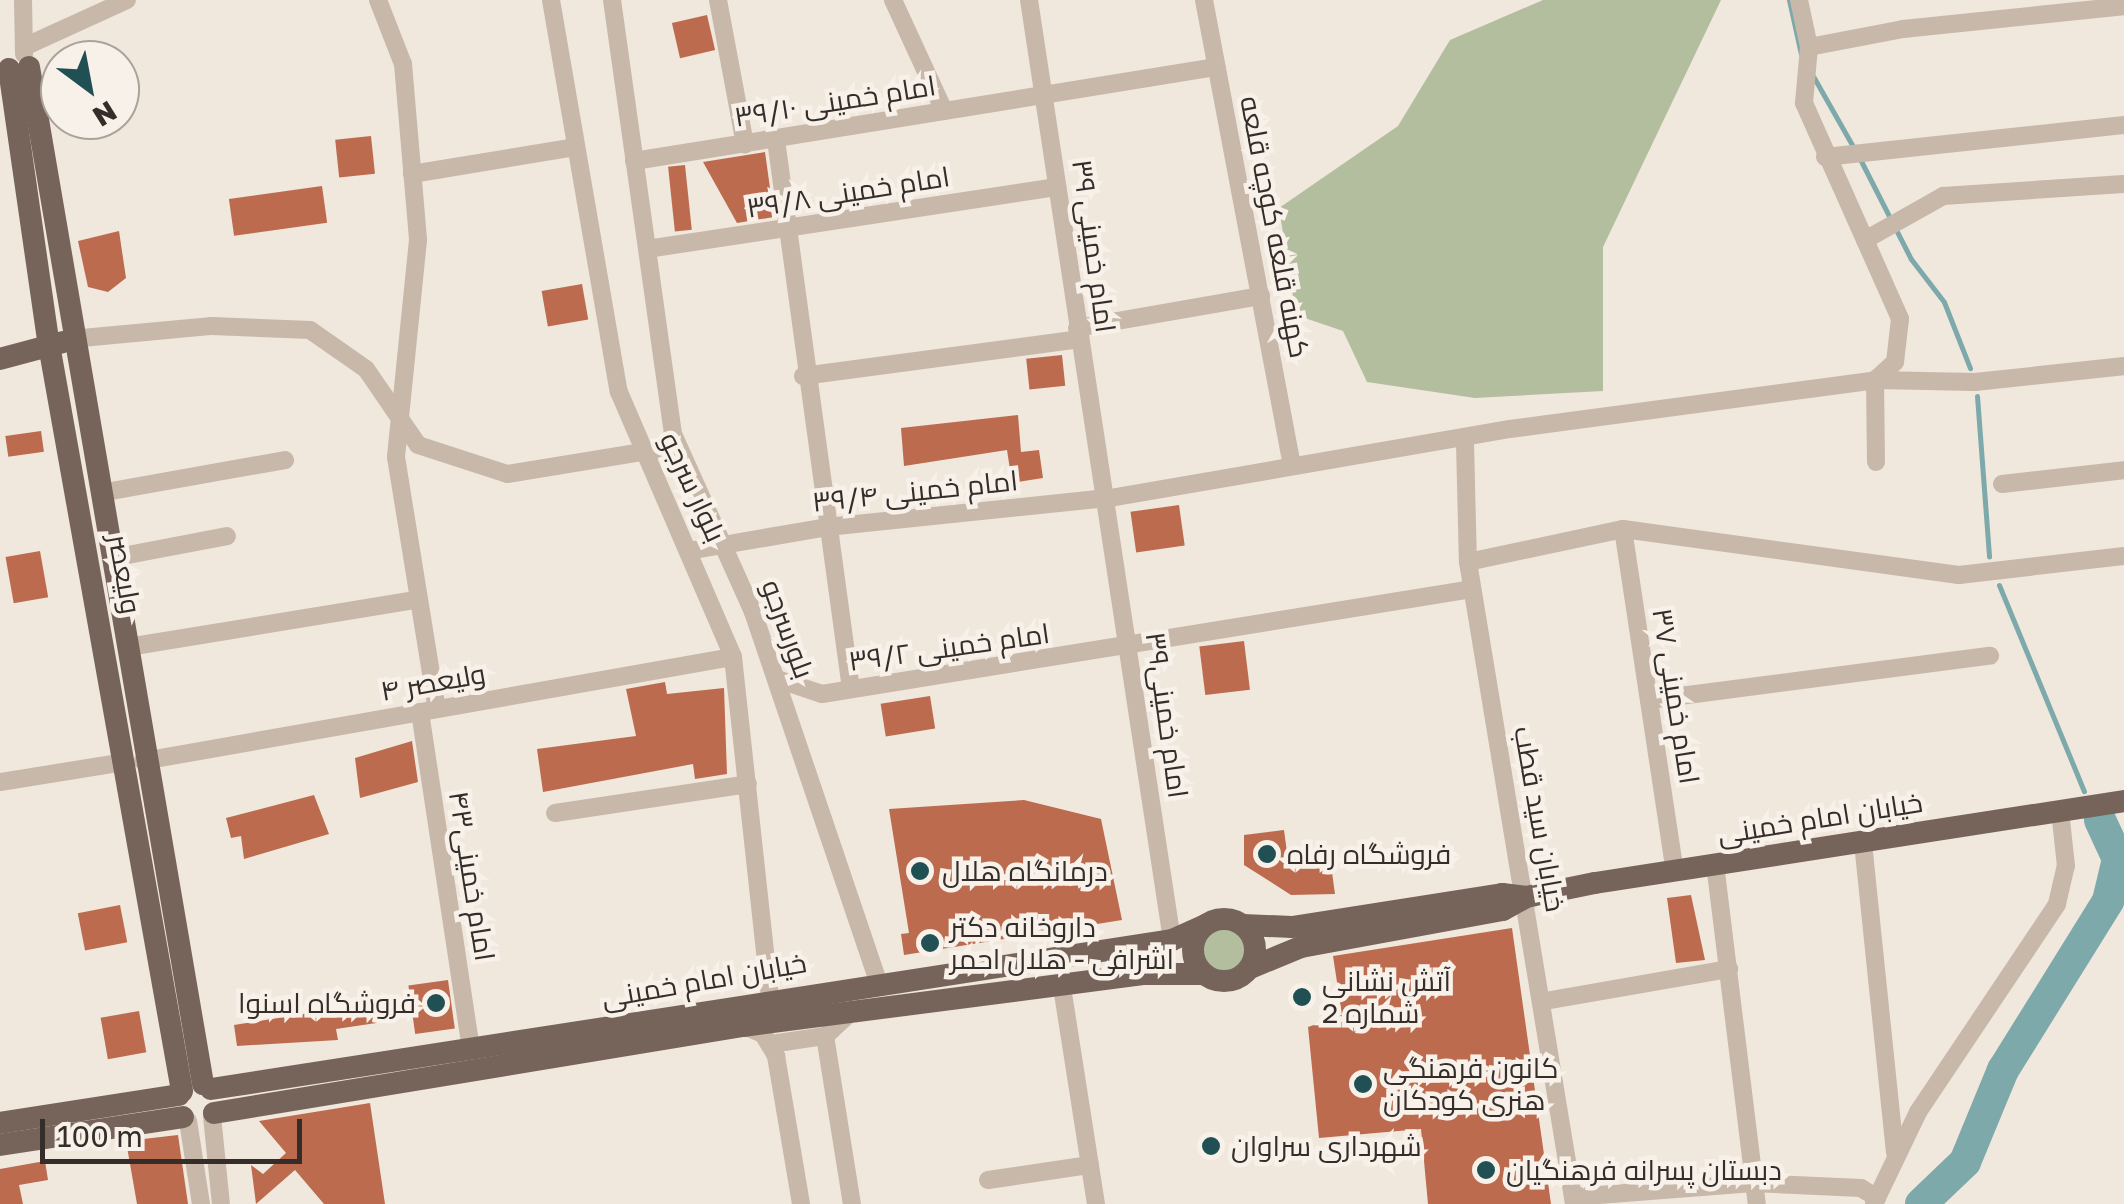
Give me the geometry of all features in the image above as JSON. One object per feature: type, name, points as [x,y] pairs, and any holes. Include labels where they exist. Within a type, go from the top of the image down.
[{"type":"main road","name":"ولیعصر","points":[[21,63],[35,110],[60,342],[100,493],[128,647],[134,761]]},
{"type":"main road","name":"ولیعصر","points":[[21,63],[60,342],[196,1103]]},
{"type":"main road","points":[[0,359],[60,342]]},
{"type":"main road","name":"خیابان امام خمینی","points":[[1242,925],[1292,927],[1502,894],[1526,897],[2124,801]]},
{"type":"main road","name":"خیابان امام خمینی","points":[[1250,968],[1302,947],[1503,910],[1526,897]]},
{"type":"main road","points":[[1224,919],[1242,925],[1255,950],[1250,968],[1227,981],[1204,974],[1192,950],[1205,926],[1224,919]]},
{"type":"main road","name":"خیابان امام خمینی","points":[[0,1145],[471,1048],[878,982],[1172,940],[1205,926]]},
{"type":"main road","name":"خیابان امام خمینی","points":[[0,1123],[196,1103],[855,1011],[1204,974]]},
{"type":"street","points":[[21,63],[23,0]]},
{"type":"street","points":[[21,63],[127,0]]},
{"type":"street","name":"امام خمینی۴۳","points":[[378,0],[402,64],[418,240],[397,414],[414,600],[471,1048]]},
{"type":"street","name":"بلوار سرجو","points":[[551,0],[608,352],[648,455],[694,550],[733,657],[770,1000]]},
{"type":"street","name":"بلورسرجو","points":[[612,0],[678,446],[726,541],[777,679],[878,982]]},
{"type":"street","points":[[718,0],[745,144]]},
{"type":"street","points":[[893,0],[944,111]]},
{"type":"street","name":"امام خمینی ۳۹","points":[[1030,0],[1078,334],[1110,498]]},
{"type":"street","name":"کهنه قلعه کوچه قلعه","points":[[1204,0],[1292,464]]},
{"type":"street","points":[[1799,0],[1809,47],[1802,90],[1826,156],[1900,319],[1894,362],[1876,380],[1876,462]]},
{"type":"street","points":[[1809,47],[1902,28],[2124,6]]},
{"type":"street","name":"امام خمینی ۳۹/۱۰","points":[[634,160],[1216,67]]},
{"type":"street","points":[[35,110],[40,109]]},
{"type":"street","points":[[1826,156],[2124,126]]},
{"type":"street","points":[[776,140],[791,229],[802,376],[851,689]]},
{"type":"street","points":[[412,174],[575,147]]},
{"type":"street","points":[[1865,240],[1943,196],[2124,184]]},
{"type":"street","name":"امام خمینی ۳۹/۸","points":[[647,249],[1057,187]]},
{"type":"street","points":[[802,376],[1078,334],[1261,296]]},
{"type":"street","points":[[60,342],[281,327],[341,346],[366,370],[418,445],[507,474],[648,455],[678,446]]},
{"type":"street","name":"امام خمینی ۳۹/۴","points":[[694,550],[726,541],[827,527],[1110,498],[1292,464],[1465,443],[1510,430],[1876,380],[1975,382],[2124,366]]},
{"type":"street","name":"خیابان سید قطب","points":[[1465,443],[1468,562],[1545,1001],[1573,1200]]},
{"type":"street","points":[[100,493],[285,460]]},
{"type":"street","points":[[2002,484],[2124,470]]},
{"type":"street","name":"امام خمینی۳۹","points":[[1110,498],[1172,940]]},
{"type":"street","points":[[1468,562],[1623,529],[1959,575],[2124,556]]},
{"type":"street","name":"امام خمینی ۳۷","points":[[1623,529],[1674,872]]},
{"type":"street","points":[[112,558],[228,536]]},
{"type":"street","name":"امام خمینی ۳۹/۲","points":[[777,679],[822,694],[1130,648],[1472,589]]},
{"type":"street","points":[[128,647],[414,600]]},
{"type":"street","points":[[1648,700],[1990,656]]},
{"type":"street","name":"ولیعصر ۴","points":[[0,782],[733,657]]},
{"type":"street","points":[[555,813],[748,784]]},
{"type":"street","points":[[1573,1200],[1753,1183],[1862,1188],[1876,1201],[1895,1152],[2057,904],[2066,866],[2060,811]]},
{"type":"street","points":[[1862,842],[1895,1152]]},
{"type":"street","points":[[1715,864],[1757,1204]]},
{"type":"street","points":[[1545,1001],[1729,969]]},
{"type":"street","points":[[1062,988],[1096,1204]]},
{"type":"street","points":[[743,1026],[771,1044],[825,1036],[855,1011]]},
{"type":"street","points":[[825,1036],[852,1204]]},
{"type":"street","points":[[771,1044],[801,1204]]},
{"type":"street","points":[[196,1103],[201,1204]]},
{"type":"street","points":[[196,1103],[221,1204]]},
{"type":"street","points":[[988,1180],[1090,1165]]},
{"type":"green space","points":[[1543,0],[1721,0],[1603,247],[1603,391],[1475,398],[1367,382],[1343,331],[1296,315],[1279,208],[1398,126],[1450,40]]},
{"type":"green space","points":[[1224,929],[1239,935],[1245,950],[1239,965],[1224,971],[1209,965],[1203,950],[1209,935]]},
{"type":"building","points":[[707,15],[715,50],[680,58],[672,23]]},
{"type":"building","points":[[371,136],[375,174],[339,178],[335,140]]},
{"type":"building","points":[[765,152],[774,217],[737,223],[703,162]]},
{"type":"building","points":[[685,165],[692,230],[675,231],[668,167]]},
{"type":"building","points":[[322,186],[327,223],[234,236],[229,199]]},
{"type":"building","points":[[119,231],[126,278],[108,292],[88,287],[78,241]]},
{"type":"building","points":[[582,284],[588,319],[548,327],[542,291]]},
{"type":"building","points":[[1062,355],[1065,386],[1029,390],[1026,359]]},
{"type":"building","points":[[1018,415],[1021,452],[1039,450],[1043,478],[1012,483],[1007,450],[904,466],[901,428]]},
{"type":"building","points":[[41,431],[44,452],[8,457],[5,436]]},
{"type":"building","points":[[1179,505],[1185,546],[1136,552],[1130,512]]},
{"type":"building","points":[[40,551],[48,597],[14,603],[6,557]]},
{"type":"building","points":[[1244,641],[1250,690],[1205,695],[1199,646]]},
{"type":"building","points":[[665,682],[667,694],[724,688],[727,774],[695,779],[693,764],[543,792],[537,749],[636,736],[626,689]]},
{"type":"building","points":[[930,696],[935,729],[886,736],[881,704]]},
{"type":"building","points":[[412,741],[418,782],[360,798],[355,758]]},
{"type":"building","points":[[314,795],[329,834],[244,859],[241,836],[231,838],[226,818]]},
{"type":"building","points":[[1024,800],[1101,819],[1122,920],[904,955],[901,934],[909,933],[889,809]]},
{"type":"building","points":[[1284,830],[1288,860],[1330,858],[1335,894],[1291,895],[1244,865],[1244,835]]},
{"type":"building","points":[[1691,895],[1705,960],[1676,963],[1667,898]]},
{"type":"building","points":[[120,905],[127,942],[85,951],[78,913]]},
{"type":"building","points":[[1512,928],[1551,1204],[1428,1204],[1421,1129],[1319,1138],[1308,1027],[1342,1015],[1333,956]]},
{"type":"building","name":"فروشگاه اسنوا","points":[[448,980],[455,1029],[415,1034],[408,986]]},
{"type":"building","points":[[380,1002],[383,1022],[336,1029],[338,1040],[237,1046],[234,1025]]},
{"type":"building","points":[[139,1011],[146,1052],[108,1059],[101,1018]]},
{"type":"building","points":[[370,1103],[385,1204],[324,1204],[295,1170],[256,1204],[251,1165],[263,1174],[286,1153],[259,1121]]},
{"type":"building","points":[[178,1135],[188,1204],[137,1204],[126,1141]]},
{"type":"building","points":[[45,1161],[48,1180],[19,1185],[23,1204],[0,1204],[0,1169]]},
{"type":"waterway","points":[[1789,0],[1801,54]]},
{"type":"waterway","points":[[1813,76],[1855,150]]},
{"type":"waterway","points":[[1860,159],[1911,259],[1944,302],[1970,368]]},
{"type":"waterway","points":[[1977,396],[1989,557]]},
{"type":"waterway","points":[[1999,585],[2084,791]]},
{"type":"waterway","points":[[1921,1204],[1965,1162],[2003,1070],[2108,901],[2118,859],[2100,820]]},
{"type":"place","name":"فروشگاه رفاه","points":[[1267,854]]},
{"type":"place","name":"درمانگاه هلال","points":[[920,871]]},
{"type":"place","name":"داروخانه دکتر اشرافی - هلال احمر","points":[[930,943]]},
{"type":"place","name":"آتش نشانی شماره 2","points":[[1302,997]]},
{"type":"place","name":"فروشگاه اسنوا","points":[[436,1003]]},
{"type":"place","name":"کانون فرهنگی هنری کودکان","points":[[1363,1084]]},
{"type":"place","name":"شهرداری سراوان","points":[[1211,1146]]},
{"type":"place","name":"دبستان پسرانه فرهنگیان","points":[[1486,1170]]}]
